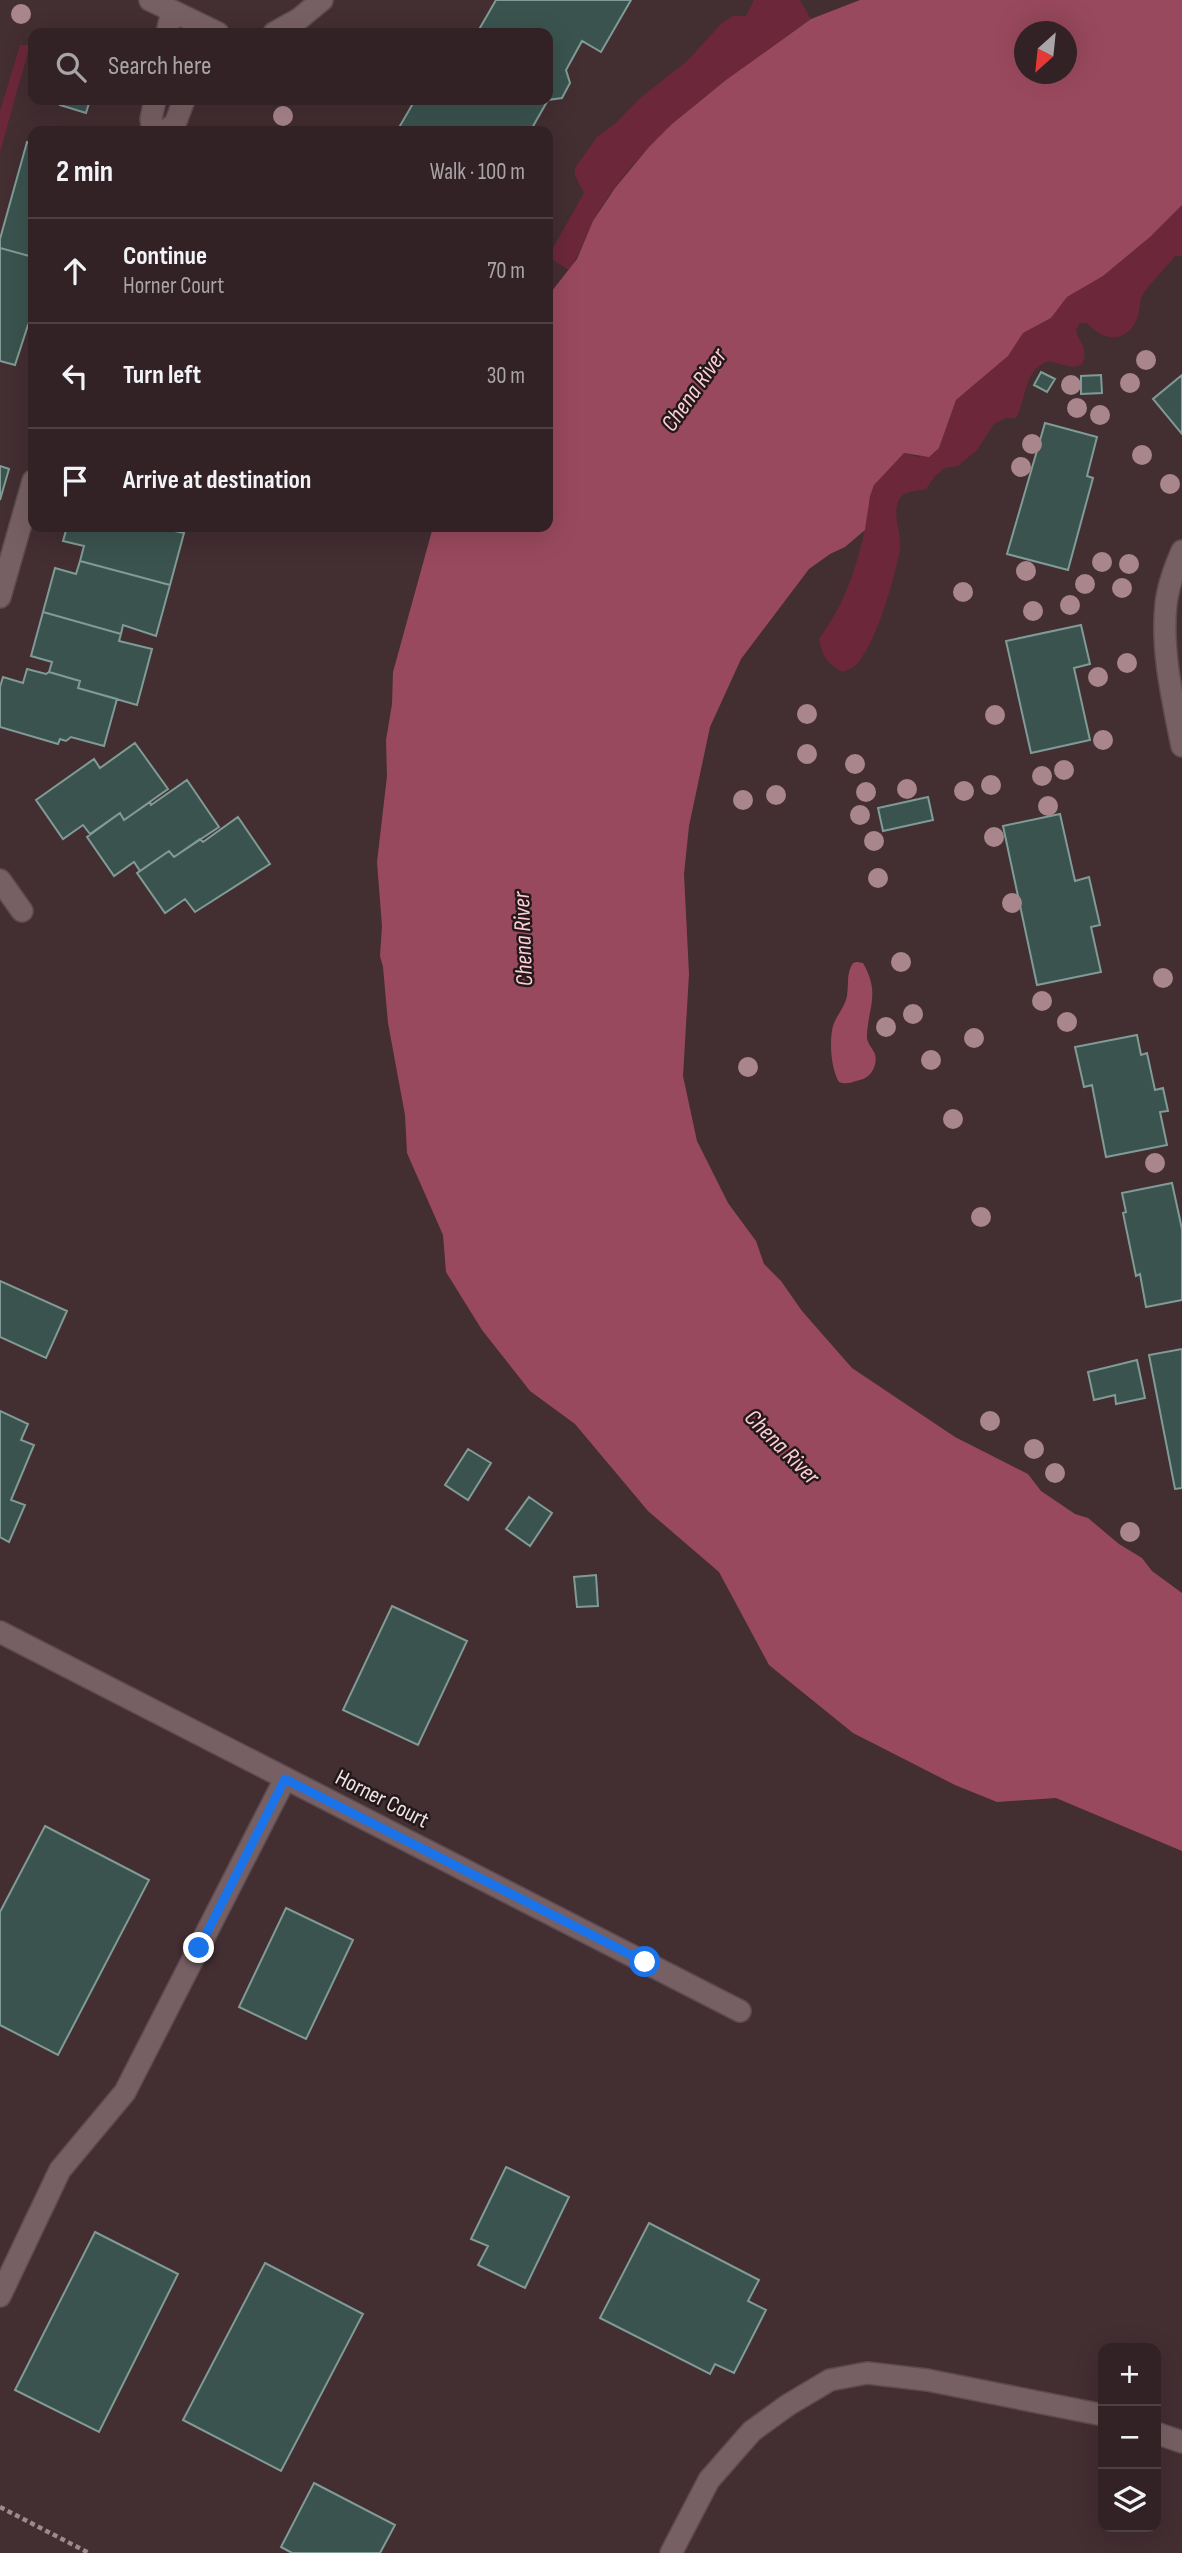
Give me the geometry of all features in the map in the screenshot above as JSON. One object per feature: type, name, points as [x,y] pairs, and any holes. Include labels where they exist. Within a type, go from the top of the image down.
[{"type":"street","points":[[150,0],[202,28]]},
{"type":"street","points":[[283,28],[322,0]]},
{"type":"street","points":[[168,28],[172,11]]},
{"type":"street","points":[[152,126],[154,105]]},
{"type":"street","points":[[172,126],[182,105]]},
{"type":"street","points":[[0,597],[28,499]]},
{"type":"street","points":[[1182,551],[1166,603],[1166,630],[1169,671],[1182,746]]},
{"type":"street","points":[[0,880],[22,911]]},
{"type":"street","name":"Horner Court","points":[[0,1632],[740,2011]]},
{"type":"street","points":[[0,2296],[60,2170],[125,2092],[285,1779]]},
{"type":"street","points":[[671,2553],[709,2480],[752,2431],[788,2405],[830,2381],[867,2373],[927,2380],[1098,2414]]},
{"type":"street","points":[[1161,2435],[1182,2442]]},
{"type":"path","points":[[0,2507],[89,2553]]},
{"type":"shaded area","points":[[754,0],[800,0],[811,19],[707,95],[659,138],[607,199],[569,270],[553,260],[553,248],[584,193],[575,175],[575,168],[597,137],[616,123],[640,98],[686,62],[721,24],[733,16],[746,16]]},
{"type":"shaded area","points":[[20,45],[28,45],[0,152],[0,111]]},
{"type":"shaded area","points":[[1182,205],[1182,256],[1175,256],[1150,284],[1143,294],[1138,316],[1129,331],[1116,337],[1108,337],[1087,323],[1080,323],[1076,330],[1084,350],[1083,363],[1070,366],[1049,362],[1038,367],[1027,384],[1016,418],[1006,418],[994,424],[977,450],[958,466],[945,468],[926,489],[909,492],[901,497],[896,508],[900,549],[890,591],[873,638],[853,668],[843,672],[833,666],[824,655],[819,639],[842,601],[852,576],[864,534],[871,490],[877,481],[904,453],[918,457],[939,448],[956,400],[1008,356],[1023,333],[1051,318],[1067,297],[1103,276],[1150,237]]},
{"type":"water","name":"Chena River","points":[[860,0],[1182,0],[1182,205],[1150,237],[1103,276],[1067,297],[1051,318],[1023,333],[1008,356],[956,400],[939,448],[929,457],[904,453],[874,485],[865,530],[845,547],[809,569],[741,659],[710,727],[689,826],[684,874],[689,974],[683,1076],[697,1141],[728,1203],[756,1241],[764,1264],[852,1368],[955,1437],[1028,1474],[1041,1491],[1075,1514],[1088,1518],[1119,1544],[1142,1558],[1152,1571],[1182,1593],[1182,1851],[1056,1798],[997,1802],[955,1785],[853,1733],[769,1665],[719,1572],[648,1511],[575,1424],[530,1391],[482,1330],[446,1272],[443,1235],[407,1153],[405,1115],[388,1023],[380,956],[382,926],[377,862],[387,776],[386,740],[392,704],[393,672],[432,532],[553,532],[553,290],[577,259],[593,221],[615,188],[672,124],[726,80],[811,19]]},
{"type":"water","points":[[853,963],[863,963],[871,983],[872,999],[867,1037],[875,1054],[875,1062],[867,1077],[844,1083],[839,1082],[834,1070],[831,1039],[834,1022],[846,1000],[849,971]]},
{"type":"building","points":[[496,0],[631,0],[601,52],[582,41],[566,70],[570,83],[562,98],[553,99],[553,28],[480,28]]},
{"type":"building","points":[[60,105],[88,105],[86,113]]},
{"type":"building","points":[[412,105],[545,105],[533,126],[400,126]]},
{"type":"building","points":[[27,142],[28,256],[0,248],[0,239]]},
{"type":"building","points":[[0,248],[28,256],[28,325],[15,365],[0,361]]},
{"type":"building","points":[[1041,372],[1055,379],[1047,392],[1034,385]]},
{"type":"building","points":[[1101,375],[1102,393],[1081,394],[1081,376]]},
{"type":"building","points":[[1182,375],[1182,434],[1153,399]]},
{"type":"building","points":[[1045,423],[1097,437],[1087,476],[1093,478],[1068,570],[1007,554]]},
{"type":"building","points":[[0,466],[9,469],[0,500]]},
{"type":"building","points":[[66,532],[184,533],[170,585],[80,561],[84,546],[63,541]]},
{"type":"building","points":[[80,561],[170,585],[156,636],[123,625],[121,634],[43,612],[55,568],[76,574]]},
{"type":"building","points":[[43,612],[121,634],[119,641],[152,649],[137,705],[78,688],[80,681],[49,672],[52,662],[31,656]]},
{"type":"building","points":[[1081,625],[1090,664],[1074,668],[1090,740],[1031,753],[1006,641]]},
{"type":"building","points":[[27,669],[80,681],[78,688],[117,699],[104,746],[71,737],[66,741],[60,739],[58,744],[0,727],[0,687],[3,677],[23,683]]},
{"type":"building","points":[[135,743],[168,789],[124,820],[120,813],[90,834],[83,825],[63,839],[36,800],[94,759],[100,768]]},
{"type":"building","points":[[187,780],[219,827],[174,857],[169,851],[140,871],[134,862],[114,876],[87,837],[120,813],[124,820]]},
{"type":"building","points":[[928,797],[933,820],[883,831],[878,808]]},
{"type":"building","points":[[1060,814],[1075,881],[1089,877],[1100,925],[1091,927],[1101,972],[1037,985],[1003,826]]},
{"type":"building","points":[[238,817],[270,864],[195,912],[185,899],[165,913],[137,873],[169,851],[174,857],[200,839],[203,842]]},
{"type":"building","points":[[1137,1035],[1141,1055],[1147,1053],[1155,1090],[1163,1088],[1168,1111],[1160,1112],[1167,1145],[1106,1157],[1092,1085],[1084,1087],[1075,1047]]},
{"type":"building","points":[[1172,1183],[1182,1229],[1182,1300],[1146,1307],[1140,1274],[1136,1276],[1123,1213],[1126,1212],[1122,1193]]},
{"type":"building","points":[[0,1281],[67,1311],[46,1358],[0,1337]]},
{"type":"building","points":[[1182,1349],[1182,1488],[1175,1489],[1149,1355]]},
{"type":"building","points":[[1137,1360],[1145,1398],[1116,1404],[1115,1395],[1094,1400],[1088,1372]]},
{"type":"building","points":[[0,1411],[28,1424],[21,1440],[34,1445],[11,1500],[25,1505],[9,1542],[0,1537]]},
{"type":"building","points":[[468,1449],[491,1463],[468,1500],[445,1485]]},
{"type":"building","points":[[529,1497],[552,1513],[530,1546],[506,1529]]},
{"type":"building","points":[[596,1575],[598,1606],[577,1607],[574,1577]]},
{"type":"building","points":[[392,1606],[467,1641],[418,1745],[343,1710]]},
{"type":"building","points":[[45,1826],[149,1880],[58,2055],[0,2025],[0,1912]]},
{"type":"building","points":[[286,1908],[353,1940],[306,2039],[239,2007]]},
{"type":"building","points":[[506,2167],[569,2197],[525,2288],[478,2265],[488,2246],[471,2239]]},
{"type":"building","points":[[649,2223],[759,2280],[748,2301],[766,2310],[734,2373],[715,2364],[710,2374],[600,2318]]},
{"type":"building","points":[[95,2232],[178,2274],[99,2432],[15,2390]]},
{"type":"building","points":[[265,2263],[363,2314],[281,2471],[183,2420]]},
{"type":"building","points":[[314,2483],[395,2525],[380,2553],[292,2553],[281,2547]]},
{"type":"route","points":[[199,1948],[285,1779],[645,1962]]}]
